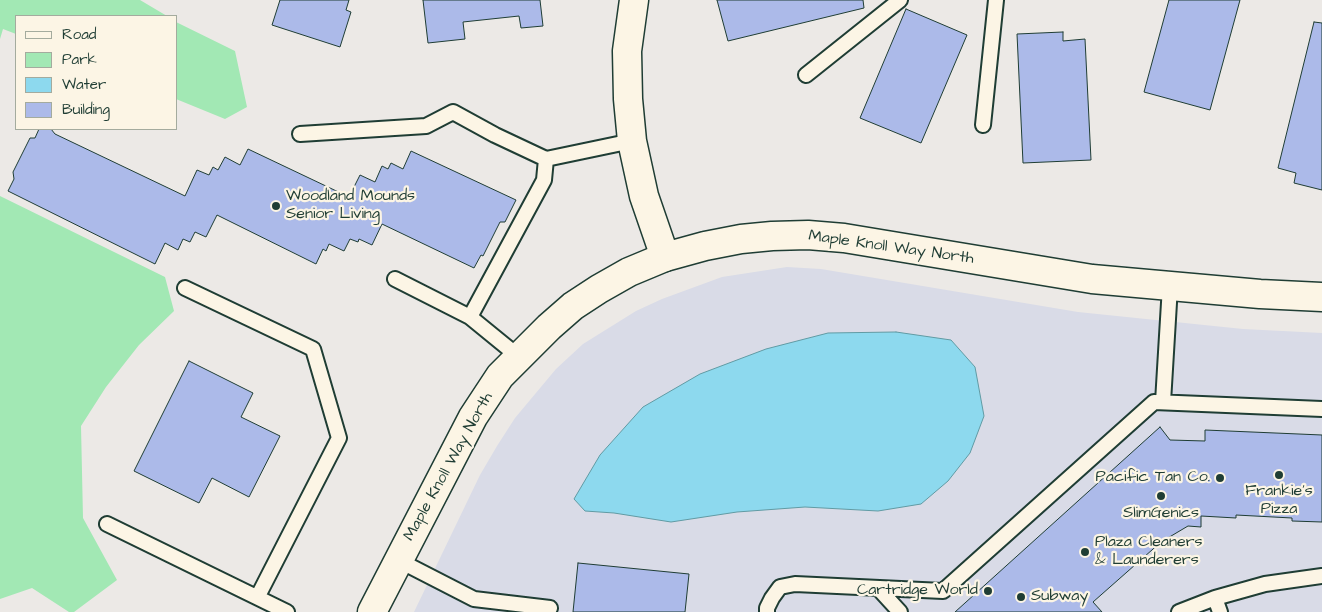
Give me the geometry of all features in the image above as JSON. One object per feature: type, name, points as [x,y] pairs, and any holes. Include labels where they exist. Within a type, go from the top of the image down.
[{"type":"street","points":[[634,0],[628,51],[628,98],[632,141],[644,196],[665,257]]},
{"type":"street","name":"Maple Knoll Way North","points":[[372,612],[473,417],[500,376],[549,327],[574,306],[629,272],[665,257],[704,246],[741,239],[808,235],[844,238],[1092,278],[1260,294],[1322,297]]},
{"type":"lane","points":[[806,75],[900,0]]},
{"type":"lane","points":[[984,125],[996,0]]},
{"type":"lane","points":[[300,134],[426,126],[453,112],[495,135],[546,159],[632,141]]},
{"type":"lane","points":[[470,317],[544,180],[546,159]]},
{"type":"lane","points":[[395,279],[470,317],[519,356]]},
{"type":"lane","points":[[1163,402],[1170,286]]},
{"type":"lane","points":[[185,288],[312,349],[339,438],[258,596]]},
{"type":"lane","points":[[767,612],[772,598],[780,587],[795,584],[943,592],[1154,402],[1322,409]]},
{"type":"lane","points":[[107,524],[258,596],[287,612]]},
{"type":"lane","points":[[398,560],[474,599],[550,608]]},
{"type":"lane","points":[[1179,612],[1215,598],[1265,584],[1322,576]]},
{"type":"lane","points":[[878,588],[900,612]]},
{"type":"lane","points":[[1215,598],[1220,612]]},
{"type":"shaded area","points":[[787,267],[821,269],[1078,312],[1243,329],[1322,333],[1322,612],[414,612],[480,475],[497,446],[515,418],[556,369],[583,344],[636,311],[662,299],[722,277]]},
{"type":"green space","points":[[0,0],[140,0],[165,15],[15,15],[15,34],[3,29],[0,39]]},
{"type":"green space","points":[[178,23],[235,51],[247,107],[225,119],[178,100]]},
{"type":"green space","points":[[0,196],[165,277],[174,311],[139,345],[106,387],[81,426],[83,518],[117,580],[74,612],[69,612],[32,588],[0,599]]},
{"type":"water","points":[[896,332],[951,340],[975,367],[984,416],[970,453],[948,481],[921,504],[878,511],[805,507],[737,512],[671,522],[614,513],[585,511],[574,499],[600,455],[643,407],[700,374],[766,349],[828,333]]},
{"type":"building","points":[[280,0],[349,0],[346,10],[351,12],[340,47],[272,25]]},
{"type":"building","points":[[423,0],[540,0],[543,26],[521,28],[519,16],[463,22],[465,39],[428,43]]},
{"type":"building","points":[[717,0],[863,0],[864,8],[728,41]]},
{"type":"building","points":[[1169,0],[1240,0],[1210,110],[1144,92]]},
{"type":"building","points":[[906,9],[967,35],[921,143],[860,118]]},
{"type":"building","points":[[1314,22],[1322,23],[1322,190],[1294,183],[1296,173],[1278,168]]},
{"type":"building","points":[[1063,32],[1063,41],[1085,39],[1091,160],[1023,163],[1017,34]]},
{"type":"building","name":"Woodland Mounds Senior Living","points":[[39,130],[52,130],[55,134],[185,196],[197,170],[209,175],[213,167],[218,170],[225,157],[240,165],[248,149],[349,197],[360,175],[375,182],[382,166],[388,169],[391,163],[403,169],[411,151],[516,200],[505,222],[500,222],[483,256],[481,255],[474,268],[382,224],[372,245],[359,239],[358,242],[350,239],[344,251],[329,244],[326,251],[323,249],[316,264],[217,215],[206,237],[195,232],[190,242],[183,239],[178,250],[165,243],[155,264],[8,191],[14,179],[13,172],[30,138],[35,138]]},
{"type":"building","points":[[189,361],[253,393],[241,417],[280,436],[249,497],[212,478],[199,503],[134,471]]},
{"type":"building","points":[[1160,427],[1170,440],[1205,441],[1205,430],[1322,435],[1322,522],[1292,521],[1292,518],[1236,515],[1236,518],[1201,516],[1201,527],[1188,526],[1161,542],[1093,602],[1102,612],[955,612]]},
{"type":"building","points":[[578,563],[689,574],[685,612],[573,612]]},
{"type":"place","name":"Woodland Mounds Senior Living","points":[[276,206]]},
{"type":"place","name":"Frankie's Pizza","points":[[1279,475]]},
{"type":"place","name":"Pacific Tan Co.","points":[[1220,478]]},
{"type":"place","name":"SlimGenics","points":[[1161,496]]},
{"type":"place","name":"Plaza Cleaners & Launderers","points":[[1085,552]]},
{"type":"place","name":"Cartridge World","points":[[988,591]]},
{"type":"place","name":"Subway","points":[[1021,597]]}]
